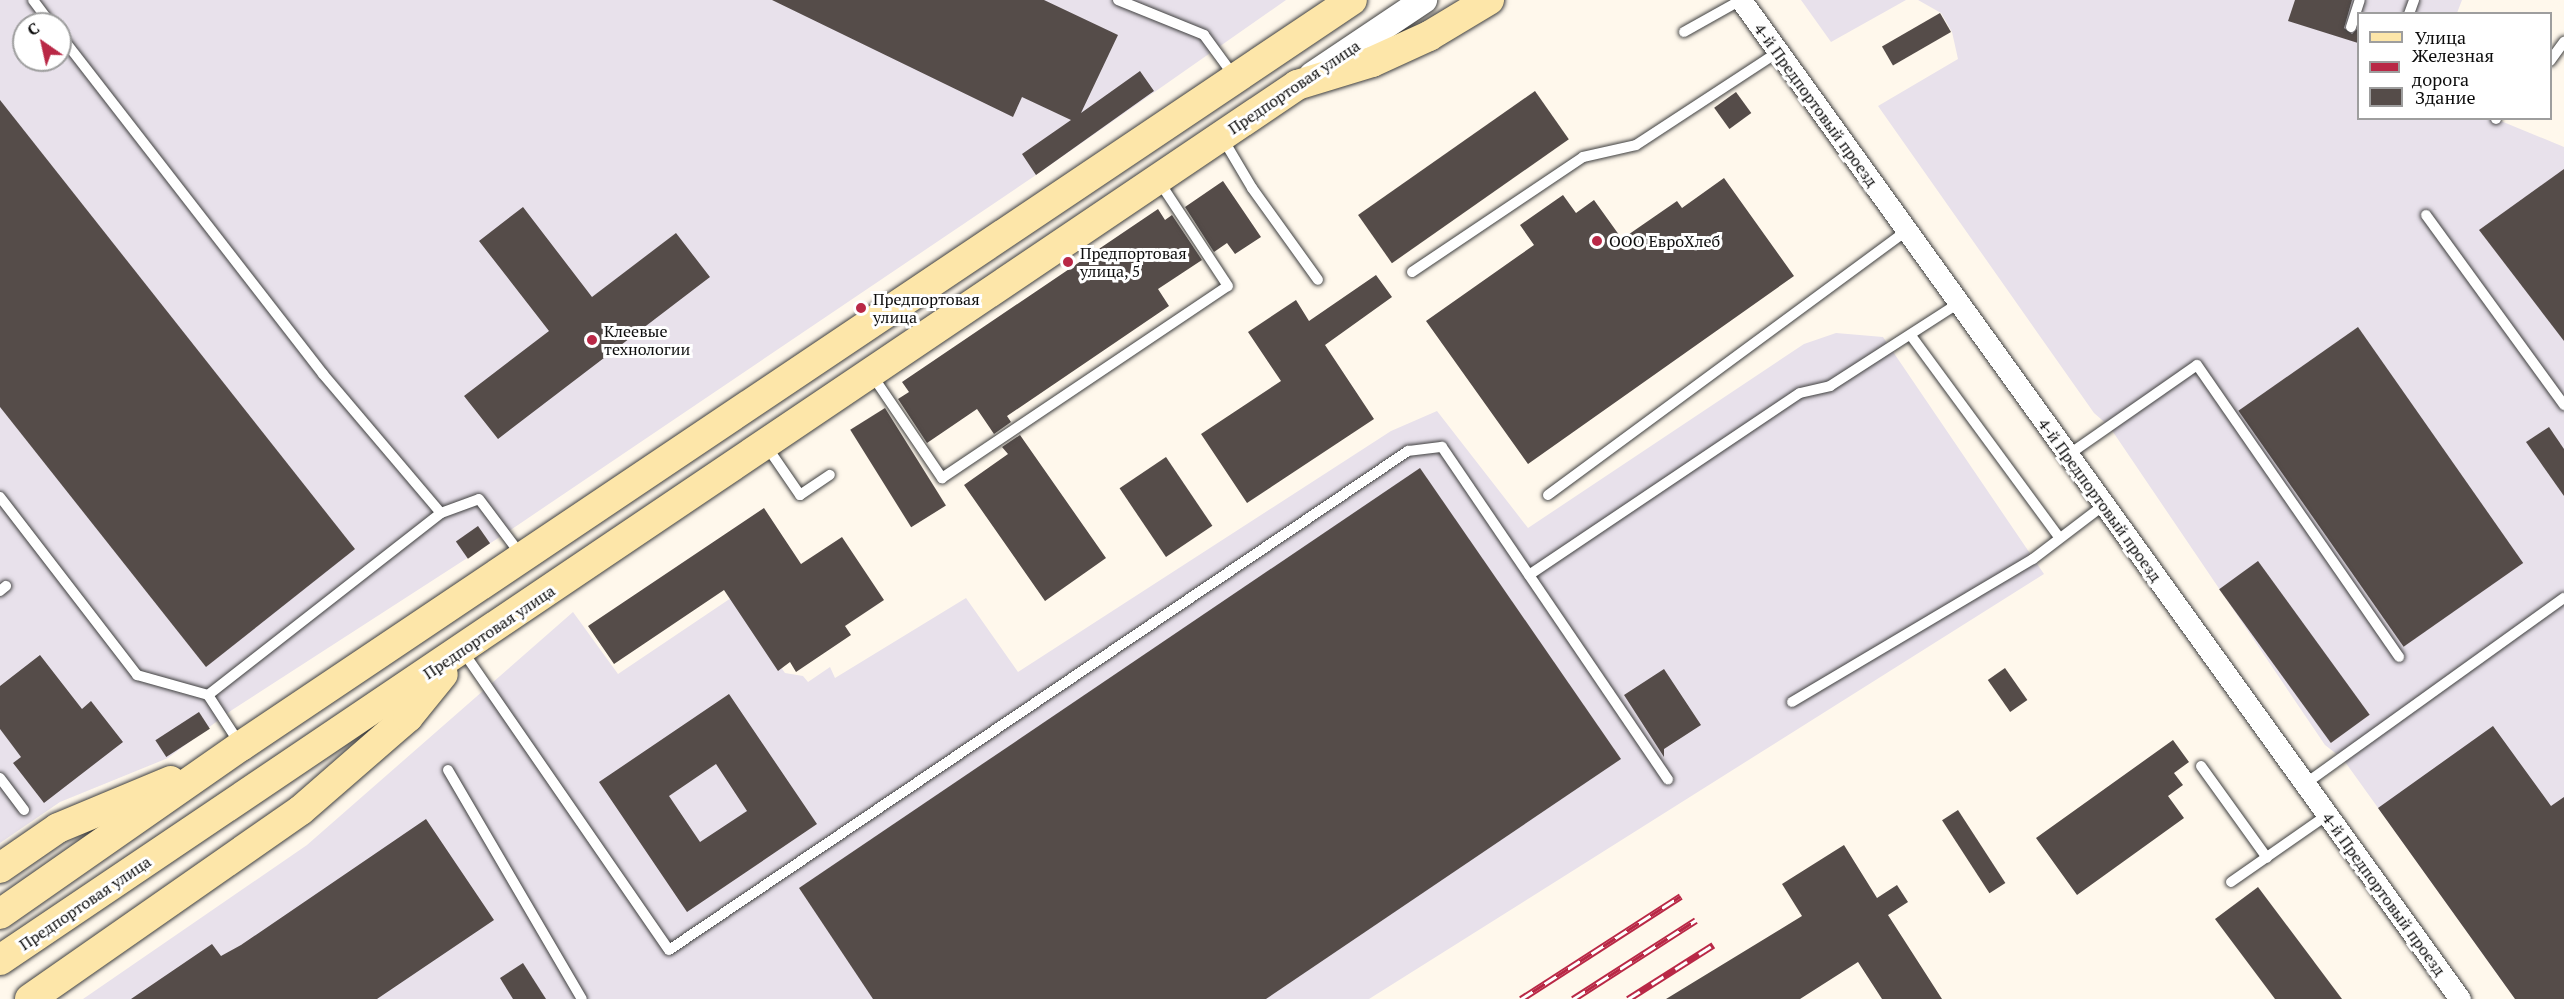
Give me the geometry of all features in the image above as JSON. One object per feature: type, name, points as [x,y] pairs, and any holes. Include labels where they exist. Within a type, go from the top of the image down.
[{"type":"main road","points":[[1297,85],[1372,62],[1429,36],[1489,0]]},
{"type":"main road","points":[[0,914],[242,746],[524,559],[1236,79],[1345,3]]},
{"type":"main road","name":"Предпортовая улица","points":[[0,960],[1297,85]]},
{"type":"main road","points":[[30,999],[301,810],[408,717],[462,650]]},
{"type":"main road","points":[[0,868],[58,828],[213,766]]},
{"type":"street","name":"Предпортовая улица","points":[[1297,85],[1424,0]]},
{"type":"street","name":"4-й Предпортовый проезд","points":[[1741,0],[2460,999]]},
{"type":"lane","points":[[1118,0],[1204,35],[1236,79]]},
{"type":"lane","points":[[1684,32],[1741,0]]},
{"type":"lane","points":[[2351,27],[2360,0]]},
{"type":"lane","points":[[2552,58],[2564,42]]},
{"type":"lane","points":[[72,50],[323,374],[441,513]]},
{"type":"lane","points":[[1412,272],[1582,157],[1636,145],[1778,52]]},
{"type":"lane","points":[[1222,136],[1251,188],[1318,280]]},
{"type":"lane","points":[[871,373],[942,478],[1220,292],[1228,286],[1158,179]]},
{"type":"lane","points":[[2426,215],[2564,405]]},
{"type":"lane","points":[[1548,495],[1906,231]]},
{"type":"lane","points":[[1529,575],[1800,393],[1830,386],[1912,337],[1959,303]]},
{"type":"lane","points":[[1912,337],[2059,537]]},
{"type":"lane","points":[[2068,455],[2198,365],[2399,657]]},
{"type":"lane","points":[[765,444],[800,495],[830,475]]},
{"type":"lane","points":[[462,650],[669,950],[1408,451],[1442,447],[1668,779]]},
{"type":"lane","points":[[0,497],[137,675],[207,695],[242,746]]},
{"type":"lane","points":[[207,695],[441,513],[479,499],[524,559]]},
{"type":"lane","points":[[1792,702],[2034,559],[2059,537],[2104,505]]},
{"type":"lane","points":[[2305,784],[2564,599]]},
{"type":"lane","points":[[2201,766],[2267,858]]},
{"type":"lane","points":[[448,770],[582,999]]},
{"type":"lane","points":[[0,778],[24,810]]},
{"type":"lane","points":[[2231,882],[2327,815]]},
{"type":"shaded area","points":[[0,0],[1286,0],[1036,175],[506,533],[232,710],[168,758],[60,802],[0,843]]},
{"type":"shaded area","points":[[1801,0],[1906,0],[1831,42]]},
{"type":"shaded area","points":[[1918,0],[2462,0],[2457,12],[2357,12],[2357,120],[2498,120],[2564,147],[2564,999],[2515,999],[2343,759],[2325,745],[2109,426],[2094,413],[1878,106],[1958,59],[1952,32],[1941,13]]},
{"type":"shaded area","points":[[1836,333],[1883,337],[2044,574],[1369,999],[83,999],[307,845],[573,612],[618,674],[731,598],[785,673],[803,676],[808,682],[830,667],[835,678],[966,598],[1018,672],[1391,431],[1437,411],[1528,528],[1804,344]]},
{"type":"building","points":[[772,0],[1044,0],[1118,35],[1081,113],[1140,71],[1154,91],[1036,175],[1022,154],[1071,120],[1022,97],[1013,117]]},
{"type":"building","points":[[2295,0],[2352,0],[2344,28],[2352,34],[2357,29],[2357,43],[2288,21]]},
{"type":"building","points":[[1940,13],[1951,32],[1893,66],[1882,46]]},
{"type":"building","points":[[1535,91],[1569,139],[1392,263],[1358,215]]},
{"type":"building","points":[[1736,92],[1751,113],[1729,129],[1714,108]]},
{"type":"building","points":[[0,100],[355,549],[206,667],[0,407]]},
{"type":"building","points":[[2564,169],[2564,341],[2479,230]]},
{"type":"building","points":[[1724,178],[1794,276],[1528,464],[1426,321],[1534,245],[1520,225],[1563,195],[1576,213],[1594,200],[1622,239],[1677,201],[1682,208]]},
{"type":"building","points":[[1223,181],[1261,237],[1235,254],[1227,243],[1214,252],[1185,207]]},
{"type":"building","points":[[523,207],[592,297],[676,233],[710,277],[498,439],[464,396],[549,331],[479,241]]},
{"type":"building","points":[[1158,209],[1165,220],[1172,215],[1202,260],[1158,289],[1169,306],[1007,416],[1011,422],[994,434],[977,409],[927,443],[898,399],[909,392],[902,382]]},
{"type":"building","points":[[1376,275],[1392,297],[1325,345],[1374,419],[1247,503],[1201,434],[1281,381],[1248,332],[1296,300],[1309,321]]},
{"type":"building","points":[[2358,327],[2523,563],[2404,647],[2238,411]]},
{"type":"building","points":[[885,408],[946,506],[911,527],[850,430]]},
{"type":"building","points":[[2549,427],[2564,449],[2564,496],[2526,442]]},
{"type":"building","points":[[1020,435],[1106,558],[1045,601],[964,485],[1008,454],[1002,447]]},
{"type":"building","points":[[1166,457],[1212,526],[1166,557],[1120,488]]},
{"type":"building","points":[[1420,468],[1621,759],[1266,999],[873,999],[799,888]]},
{"type":"building","points":[[764,508],[801,564],[842,537],[884,600],[845,626],[851,635],[796,672],[790,662],[778,671],[724,590],[614,664],[588,626]]},
{"type":"building","points":[[478,526],[490,543],[468,559],[456,541]]},
{"type":"building","points":[[2258,561],[2370,715],[2331,743],[2219,589]]},
{"type":"building","points":[[40,655],[82,709],[91,701],[123,742],[44,803],[13,763],[21,757],[0,729],[0,686]]},
{"type":"building","points":[[2005,668],[2027,700],[2010,712],[1988,680]]},
{"type":"building","points":[[1664,669],[1701,725],[1664,749],[1664,757],[1624,695]]},
{"type":"building","points":[[729,694],[817,824],[687,912],[599,782]],"holes":[[[716,764],[747,811],[700,842],[669,796]]]},
{"type":"building","points":[[199,712],[210,729],[166,757],[155,740]]},
{"type":"building","points":[[2493,726],[2551,806],[2564,797],[2564,999],[2515,999],[2378,808]]},
{"type":"building","points":[[2173,740],[2189,762],[2174,773],[2183,785],[2168,796],[2184,818],[2077,895],[2036,838]]},
{"type":"building","points":[[1958,810],[2005,883],[1989,893],[1942,820]]},
{"type":"building","points":[[426,819],[494,920],[377,999],[131,999],[212,944],[221,956],[241,945]]},
{"type":"building","points":[[1844,845],[1877,898],[1897,885],[1908,902],[1888,915],[1942,999],[1882,999],[1858,962],[1800,999],[1666,999],[1802,916],[1782,884]]},
{"type":"building","points":[[2258,887],[2342,999],[2275,999],[2215,919]]},
{"type":"building","points":[[523,963],[546,999],[513,999],[500,978]]},
{"type":"railway","points":[[1521,999],[1681,896]]},
{"type":"railway","points":[[1573,999],[1696,920]]},
{"type":"railway","points":[[1628,999],[1713,945]]},
{"type":"place","name":"ООО ЕвроХлеб","points":[[1597,241]]},
{"type":"place","name":"Предпортовая улица, 5","points":[[1068,262]]},
{"type":"place","name":"Предпортовая улица","points":[[861,308]]},
{"type":"place","name":"Клеевые технологии","points":[[592,340]]}]
